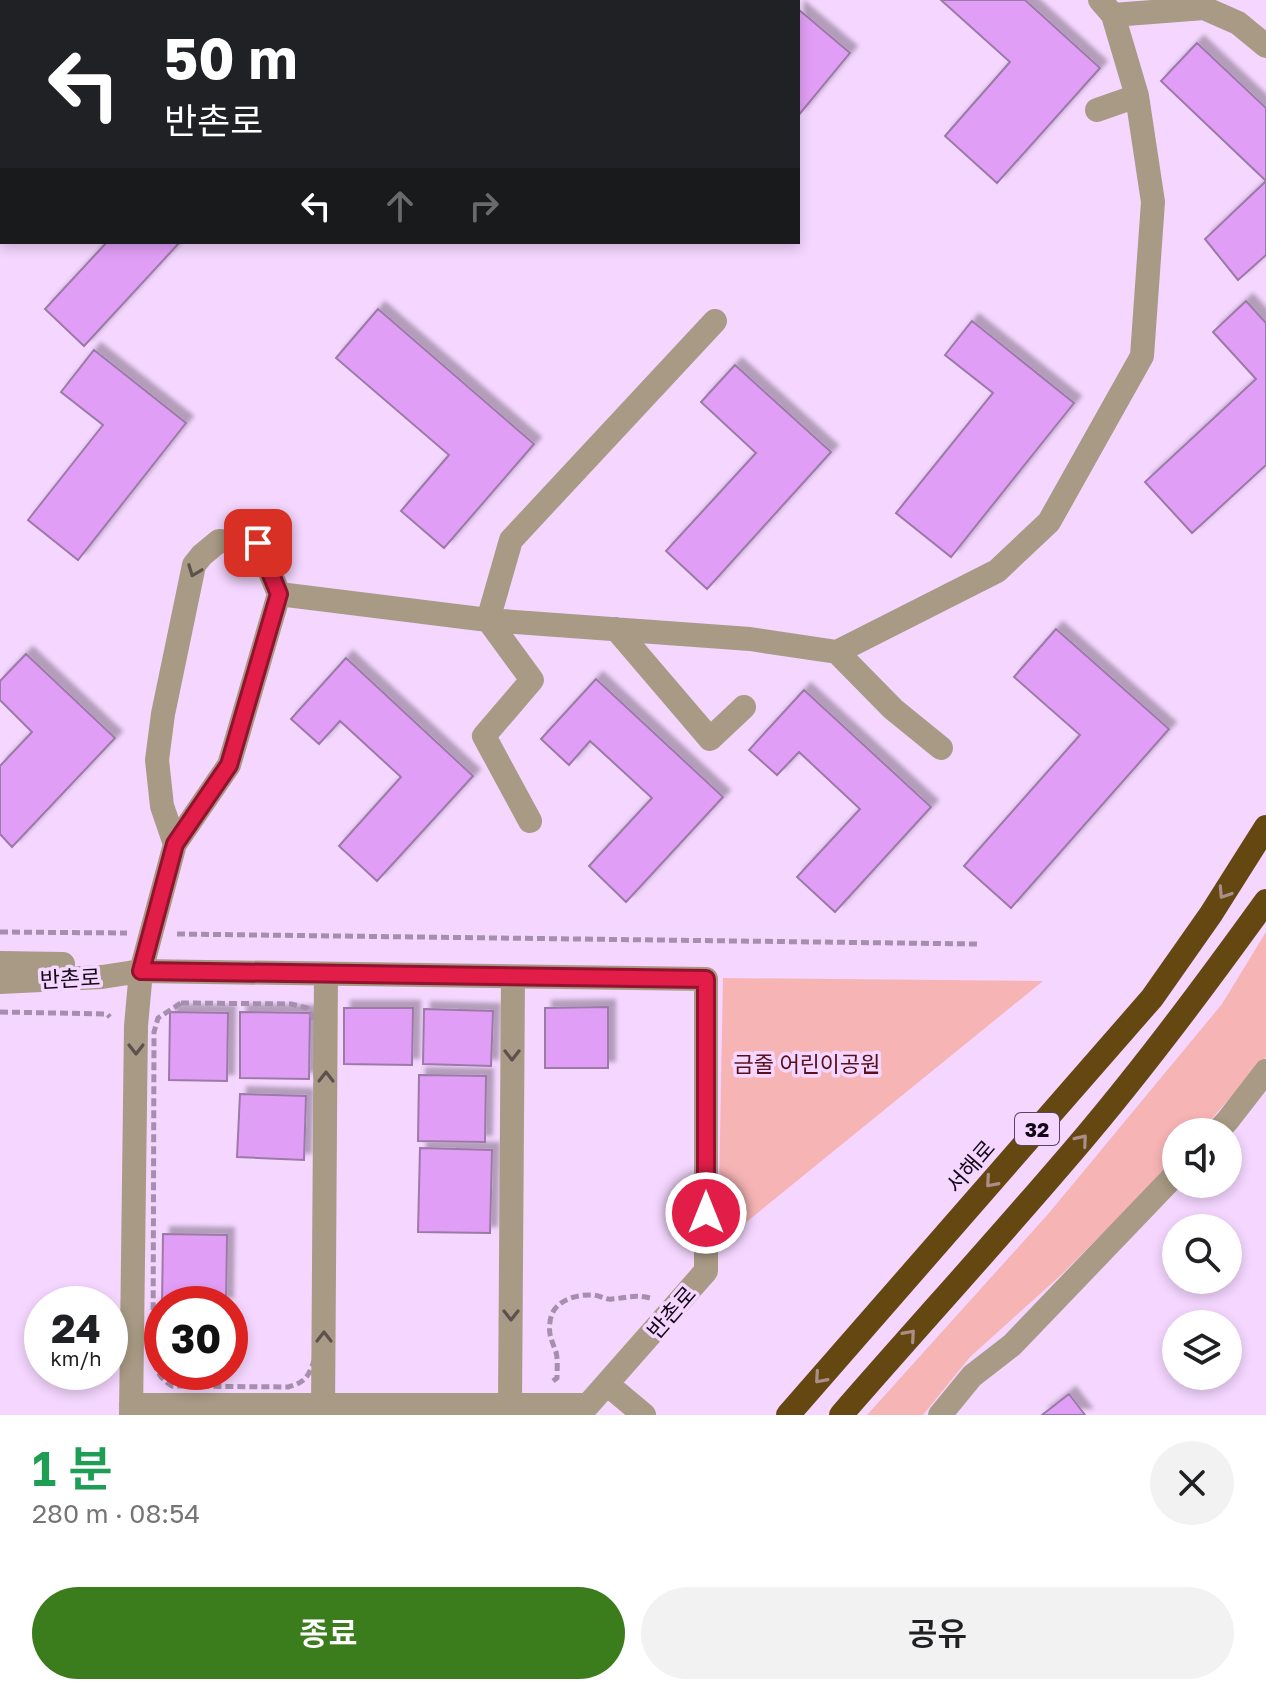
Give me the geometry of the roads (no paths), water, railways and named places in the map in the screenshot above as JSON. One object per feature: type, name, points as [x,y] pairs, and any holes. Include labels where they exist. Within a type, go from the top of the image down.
[{"type":"highway","name":"서해로","points":[[788,1415],[1152,998],[1211,914],[1266,827]]},
{"type":"highway","name":"32","points":[[841,1415],[1116,1099],[1206,985],[1266,901]]},
{"type":"street","points":[[279,594],[488,620],[750,639],[837,652],[997,571],[1049,522],[1142,356],[1153,202],[1137,96],[1110,5],[1204,8],[1238,23],[1266,46]]},
{"type":"street","points":[[1097,110],[1137,96]]},
{"type":"street","points":[[488,620],[511,540],[715,321]]},
{"type":"street","points":[[0,963],[102,965],[141,971],[175,844],[229,765],[279,594],[258,543],[219,541],[194,565],[166,698],[157,760],[162,806],[175,844]]},
{"type":"street","points":[[488,620],[532,680],[484,736],[530,821]]},
{"type":"street","points":[[616,629],[710,739],[744,707]]},
{"type":"street","points":[[837,652],[893,709],[941,748]]},
{"type":"street","name":"반촌로","points":[[0,982],[102,977],[141,971],[706,979],[706,1271],[588,1405],[131,1410],[136,1026],[141,971]]},
{"type":"street","points":[[323,1410],[326,975]]},
{"type":"street","points":[[510,1405],[513,977]]},
{"type":"street","points":[[1230,1118],[1266,1071]]},
{"type":"street","points":[[940,1415],[972,1376],[1012,1345],[1162,1189]]},
{"type":"street","points":[[607,1384],[644,1415]]},
{"type":"park label","name":"금줄 어린이공원","points":[[807,1063]]}]
